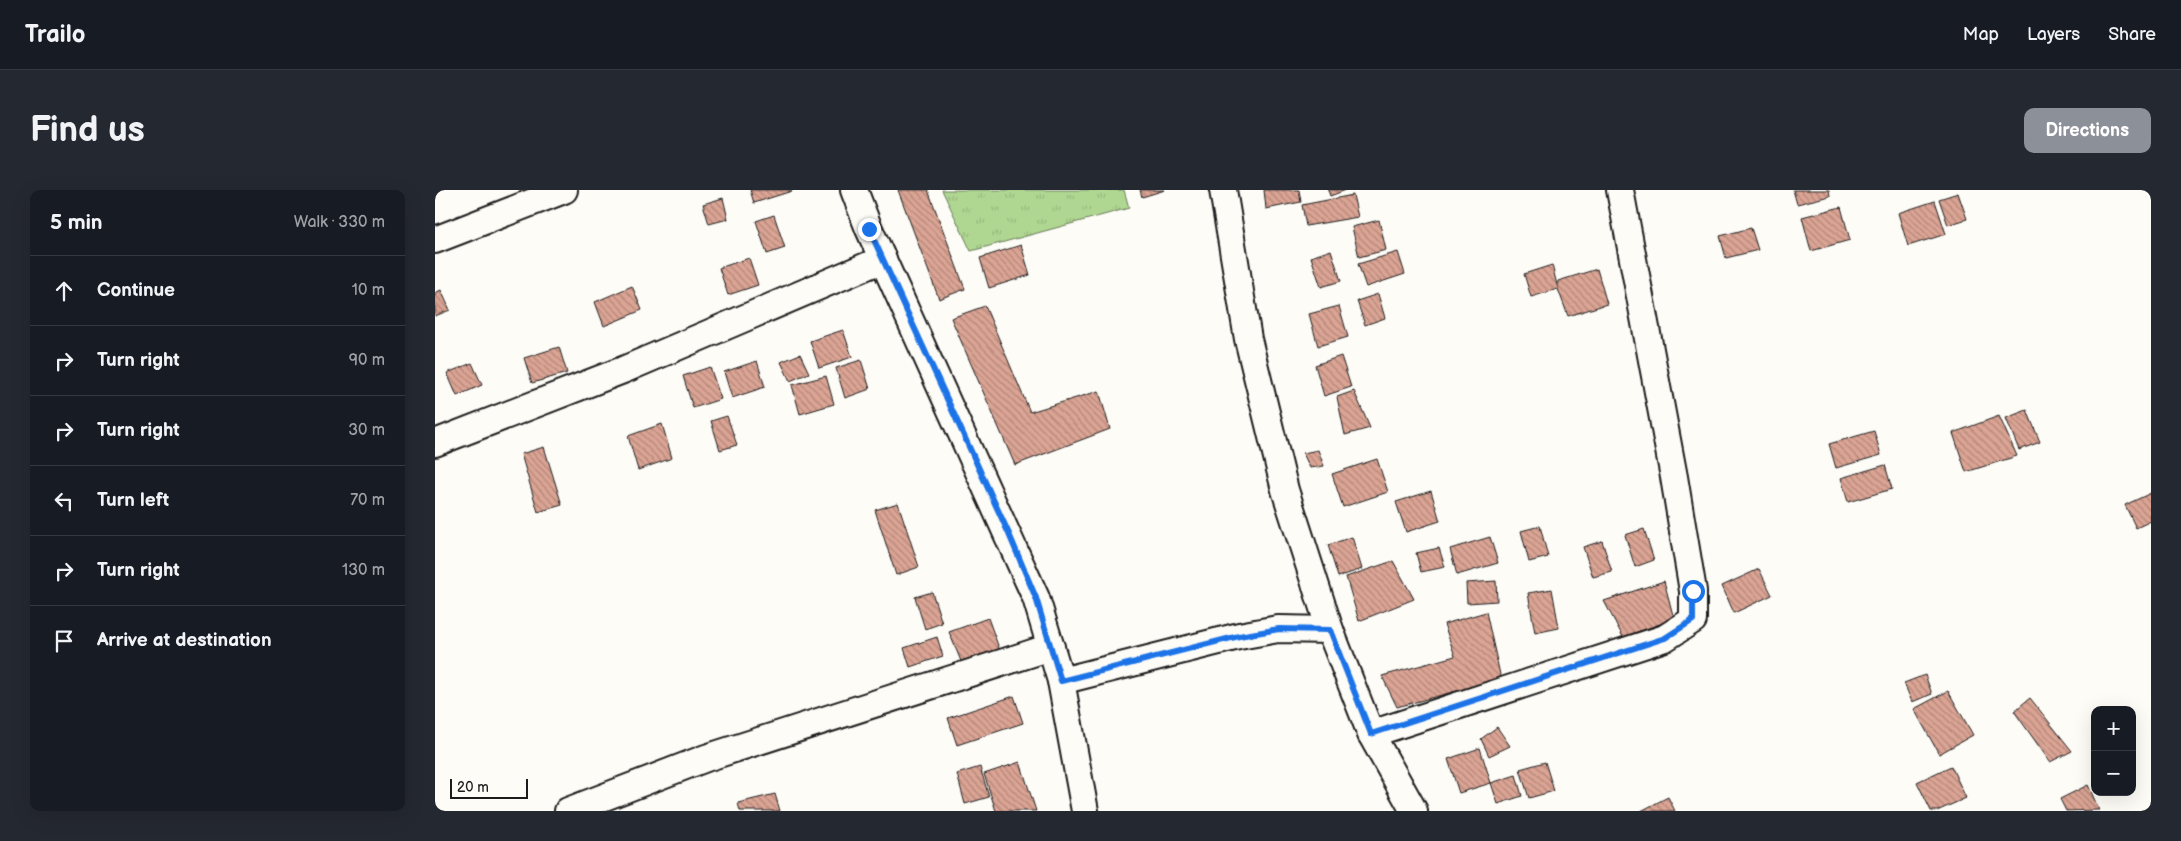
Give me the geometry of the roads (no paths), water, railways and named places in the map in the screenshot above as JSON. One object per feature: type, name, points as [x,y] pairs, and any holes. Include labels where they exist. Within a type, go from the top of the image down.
[{"type":"street","points":[[435,240],[564,190]]},
{"type":"street","points":[[854,190],[1036,598],[1061,681],[1085,811]]},
{"type":"street","points":[[1223,190],[1248,339],[1283,481],[1330,630],[1371,734],[1414,811]]},
{"type":"street","points":[[1371,734],[1665,638],[1693,620],[1693,591],[1676,486],[1620,190]]},
{"type":"street","points":[[435,443],[623,370],[883,258]]},
{"type":"street","points":[[1061,681],[1239,636],[1279,629],[1330,630]]},
{"type":"street","points":[[568,811],[706,758],[1051,647]]}]
